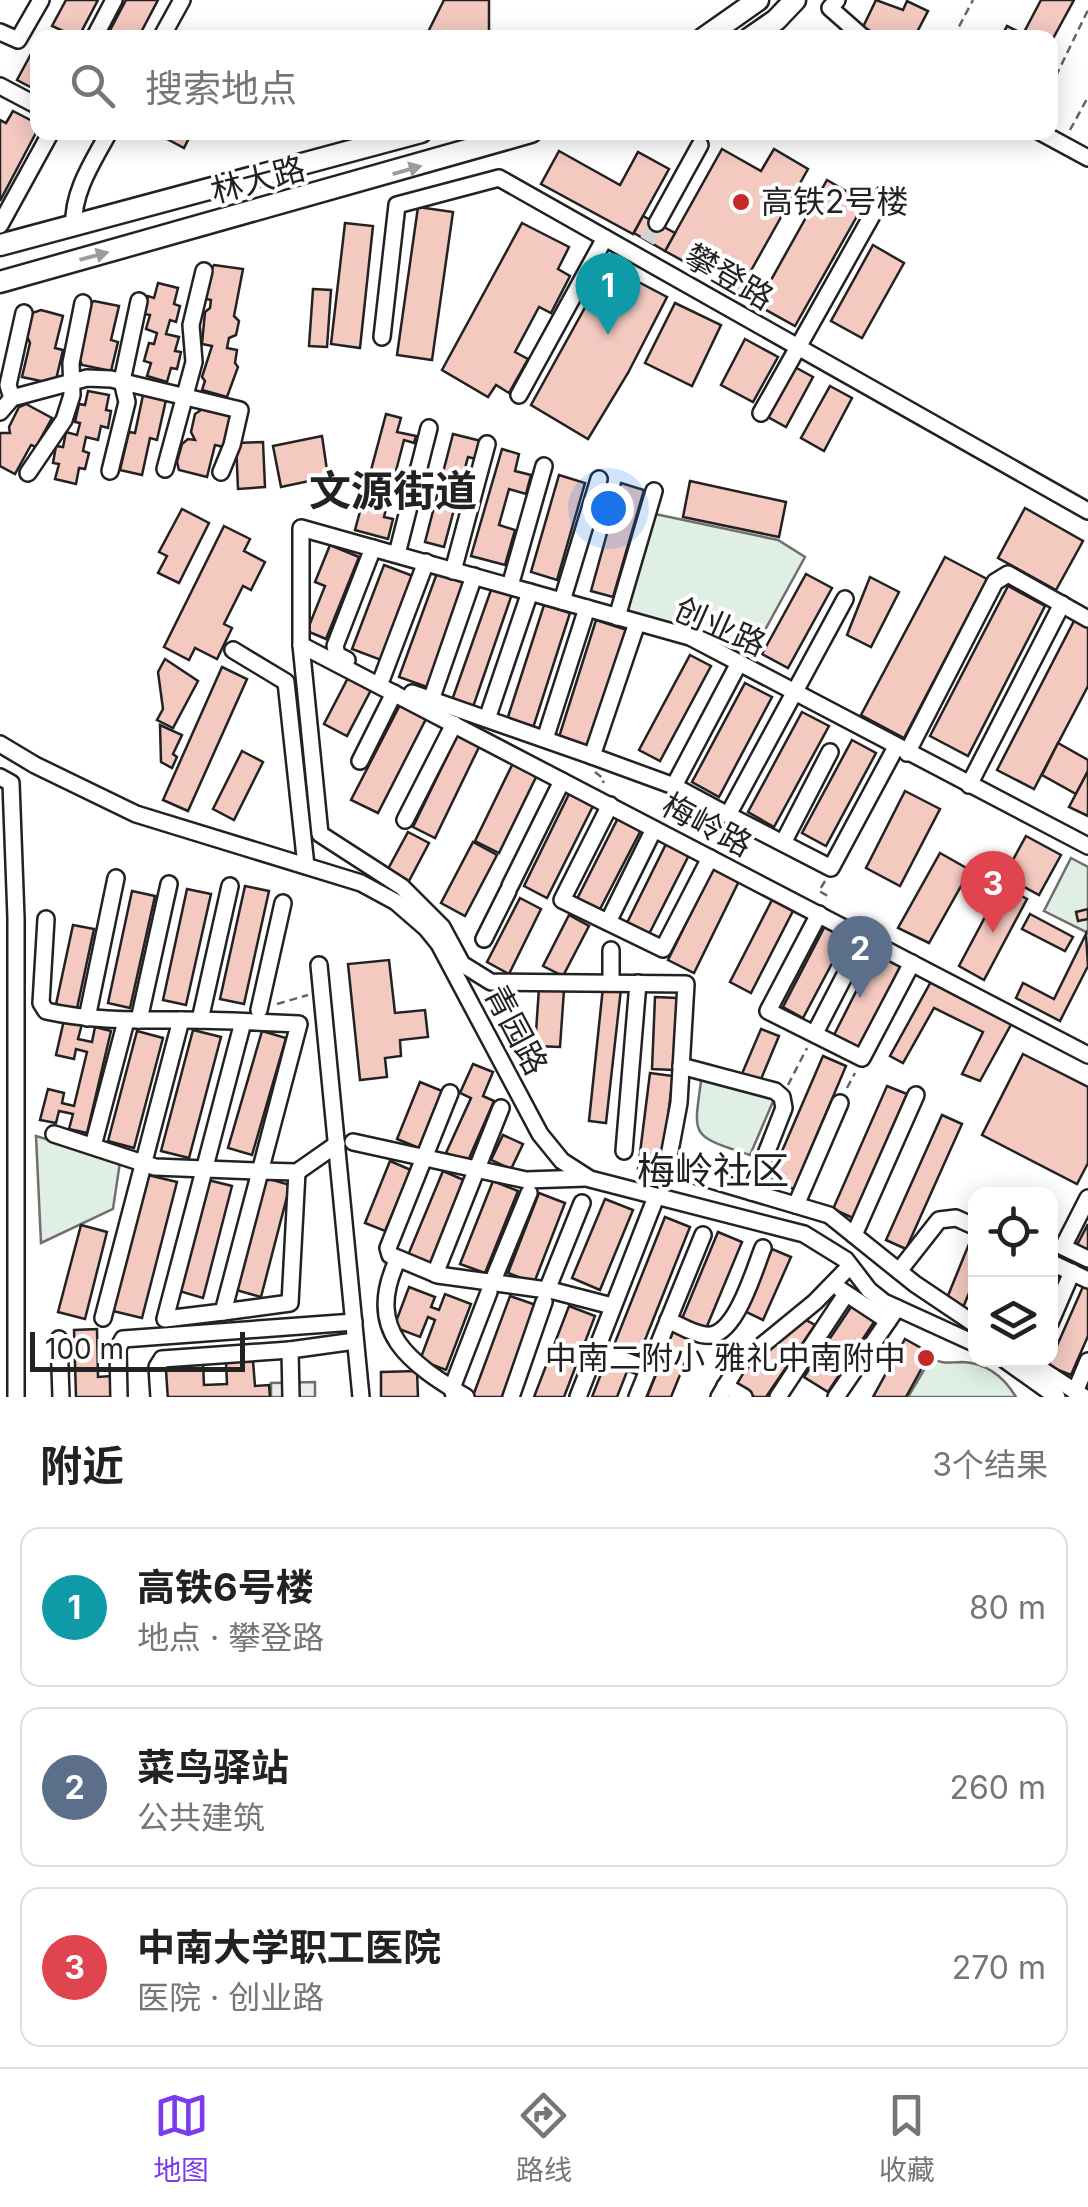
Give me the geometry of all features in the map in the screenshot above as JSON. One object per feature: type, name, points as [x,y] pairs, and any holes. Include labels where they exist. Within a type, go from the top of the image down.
[{"type":"main road","points":[[715,30],[758,0]]},
{"type":"main road","points":[[762,30],[795,0]]},
{"type":"main road","points":[[0,245],[391,140]]},
{"type":"main road","name":"林大路","points":[[0,282],[503,140]]},
{"type":"street","points":[[0,32],[18,40],[41,0]]},
{"type":"street","points":[[98,30],[114,0]]},
{"type":"street","points":[[165,30],[182,0]]},
{"type":"street","points":[[837,0],[830,8],[855,30]]},
{"type":"street","points":[[0,86],[30,102]]},
{"type":"street","points":[[0,225],[47,140]]},
{"type":"street","points":[[74,226],[73,214],[81,186],[105,140]]},
{"type":"street","points":[[1055,140],[1088,158]]},
{"type":"street","points":[[657,223],[700,145]]},
{"type":"street","name":"攀登路","points":[[382,338],[397,205],[499,178],[1088,510]]},
{"type":"street","points":[[761,413],[884,194]]},
{"type":"street","points":[[519,394],[605,238]]},
{"type":"street","points":[[638,257],[647,241]]},
{"type":"street","points":[[165,469],[194,362],[191,326],[204,272]]},
{"type":"street","points":[[110,471],[127,402],[122,382],[139,301]]},
{"type":"street","points":[[28,474],[64,420],[74,381],[71,363],[84,303]]},
{"type":"street","points":[[12,398],[8,385],[24,313]]},
{"type":"street","points":[[0,412],[12,398],[87,378],[122,382],[240,410],[232,445],[220,472]]},
{"type":"street","points":[[396,554],[429,428]]},
{"type":"street","points":[[453,570],[487,444]]},
{"type":"street","points":[[510,586],[544,466]]},
{"type":"street","points":[[562,601],[599,478]]},
{"type":"street","points":[[618,617],[654,492]]},
{"type":"street","name":"创业路","points":[[301,645],[302,528],[690,637],[1088,846]]},
{"type":"street","points":[[373,548],[334,651],[431,700],[674,786],[831,868],[995,582],[1008,574],[1088,619]]},
{"type":"street","points":[[382,678],[426,562]]},
{"type":"street","points":[[431,700],[474,576]]},
{"type":"street","points":[[487,719],[530,592]]},
{"type":"street","points":[[728,814],[845,599]]},
{"type":"street","points":[[969,786],[1062,604]]},
{"type":"street","points":[[545,739],[587,608]]},
{"type":"street","points":[[596,757],[637,623]]},
{"type":"street","points":[[301,645],[320,834],[402,887],[442,927],[462,964],[491,982],[686,984],[679,1102],[667,1167],[829,1215],[898,1271],[968,1319]]},
{"type":"street","name":"梅岭路","points":[[301,645],[1088,1055]]},
{"type":"street","points":[[233,650],[286,682],[306,866]]},
{"type":"street","points":[[674,786],[739,664]]},
{"type":"street","points":[[360,761],[394,693]]},
{"type":"street","points":[[405,820],[454,724]]},
{"type":"street","name":"青园路","points":[[0,744],[136,814],[381,892],[426,928],[439,944],[540,1134],[562,1161],[586,1178],[804,1234],[850,1266],[892,1314],[968,1341]]},
{"type":"street","points":[[782,843],[830,752]]},
{"type":"street","points":[[0,777],[11,783],[16,918],[8,1126],[8,1277],[16,1397]]},
{"type":"street","points":[[484,938],[562,781]]},
{"type":"street","points":[[603,802],[562,900],[663,949],[710,858]]},
{"type":"street","points":[[608,922],[654,829]]},
{"type":"street","points":[[87,1018],[116,878]]},
{"type":"street","points":[[94,1146],[169,884]]},
{"type":"street","points":[[200,1020],[230,886]]},
{"type":"street","points":[[259,1010],[283,903]]},
{"type":"street","points":[[818,914],[768,1011],[862,1058],[912,963]]},
{"type":"street","points":[[46,918],[42,1008],[87,1018],[300,1024],[223,1312]]},
{"type":"street","points":[[815,1033],[864,938]]},
{"type":"street","points":[[610,950],[610,983]]},
{"type":"street","points":[[319,964],[345,1143],[360,1397]]},
{"type":"street","points":[[624,1151],[638,983]]},
{"type":"street","points":[[103,1318],[181,1020]]},
{"type":"street","points":[[243,1022],[166,1319],[290,1302],[296,1172]]},
{"type":"street","points":[[681,1066],[775,1090],[782,1097],[784,1108],[751,1192]]},
{"type":"street","points":[[450,1093],[388,1248],[397,1261],[490,1287],[612,1306]]},
{"type":"street","points":[[854,1234],[916,1096]]},
{"type":"street","points":[[796,1205],[840,1102]]},
{"type":"street","points":[[435,1274],[501,1108]]},
{"type":"street","points":[[54,1134],[155,1167],[296,1172],[345,1143],[526,1180],[586,1178]]},
{"type":"street","points":[[397,1261],[388,1279],[384,1306],[388,1328],[409,1356],[458,1394],[490,1287],[529,1193]]},
{"type":"street","points":[[578,1397],[656,1197]]},
{"type":"street","points":[[1088,1198],[1063,1247],[1088,1259]]},
{"type":"street","points":[[511,1397],[582,1203]]},
{"type":"street","points":[[898,1271],[939,1220],[956,1218],[968,1223]]},
{"type":"street","points":[[637,1397],[703,1235]]},
{"type":"street","points":[[668,1320],[704,1336],[716,1335],[728,1327],[763,1248]]},
{"type":"street","points":[[778,1397],[850,1266]]},
{"type":"street","points":[[1058,1266],[1088,1280]]},
{"type":"street","points":[[1058,1304],[1072,1272]]},
{"type":"street","points":[[836,1397],[892,1314],[840,1289]]},
{"type":"street","points":[[744,1397],[722,1392],[738,1365],[840,1289]]},
{"type":"street","points":[[119,1397],[118,1348],[124,1339],[354,1322]]},
{"type":"street","points":[[58,1339],[61,1397]]},
{"type":"street","points":[[159,1397],[157,1367],[162,1359],[355,1341]]},
{"type":"street","points":[[594,1349],[648,1369]]},
{"type":"street","points":[[290,1350],[291,1397]]},
{"type":"street","points":[[1041,1367],[1080,1394],[1088,1361]]},
{"type":"street","points":[[1015,1367],[1057,1397]]},
{"type":"path","points":[[957,30],[973,0]]},
{"type":"path","points":[[1058,72],[1088,10]]},
{"type":"path","points":[[1060,133],[1068,132],[1088,96]]},
{"type":"path","points":[[596,757],[594,774],[604,779],[603,802]]},
{"type":"path","points":[[818,914],[828,896],[819,891],[831,868]]},
{"type":"path","points":[[782,1097],[815,1033]]},
{"type":"path","points":[[840,1102],[862,1058]]},
{"type":"green space","points":[[655,514],[778,540],[805,557],[749,659],[691,629],[627,613]]},
{"type":"green space","points":[[1071,858],[1088,867],[1088,933],[1044,911]]},
{"type":"green space","points":[[702,1074],[775,1097],[750,1155],[715,1143],[699,1130],[697,1110]]},
{"type":"green space","points":[[36,1136],[120,1162],[113,1209],[41,1243]]},
{"type":"green space","points":[[931,1358],[987,1368],[1016,1397],[908,1397]]},
{"type":"shaded area","points":[[315,1382],[315,1397],[271,1397],[271,1383]]},
{"type":"building","points":[[66,0],[98,0],[82,30],[52,26]]},
{"type":"building","points":[[126,0],[158,0],[142,30],[110,30]]},
{"type":"building","points":[[444,0],[489,0],[489,30],[429,30]]},
{"type":"building","points":[[876,0],[903,10],[907,1],[928,11],[918,30],[863,27]]},
{"type":"building","points":[[1041,0],[1074,0],[1058,30],[1025,30]]},
{"type":"building","points":[[30,56],[30,87],[17,80]]},
{"type":"building","points":[[13,111],[30,120],[32,140],[0,201],[0,120],[6,123]]},
{"type":"building","points":[[169,140],[188,140],[184,148]]},
{"type":"building","name":"高铁2号楼","points":[[722,149],[761,171],[774,149],[808,169],[739,292],[665,251]]},
{"type":"building","points":[[559,151],[620,185],[638,152],[669,169],[633,234],[541,184]]},
{"type":"building","points":[[827,180],[865,202],[795,326],[757,305]]},
{"type":"building","points":[[418,207],[453,212],[432,360],[397,355]]},
{"type":"building","points":[[643,216],[675,233],[665,251],[634,233]]},
{"type":"building","points":[[345,223],[373,226],[360,348],[331,344]]},
{"type":"building","points":[[522,223],[569,247],[558,269],[570,276],[551,313],[539,307],[515,352],[528,359],[509,393],[496,385],[488,397],[442,370]]},
{"type":"building","points":[[873,245],[904,263],[862,338],[831,321]]},
{"type":"building","points":[[214,265],[243,269],[234,316],[239,321],[227,348],[237,350],[238,367],[227,397],[202,390],[212,346],[202,344],[205,312],[211,300],[206,299],[204,292]]},
{"type":"building","points":[[608,266],[667,297],[588,439],[531,405]]},
{"type":"building","points":[[158,283],[178,288],[174,304],[180,306],[176,322],[170,320],[166,334],[179,337],[175,351],[181,352],[177,369],[171,368],[167,382],[147,376],[151,363],[144,361],[149,343],[154,344],[157,333],[146,329],[150,315],[144,314],[148,296],[154,298]]},
{"type":"building","points":[[313,289],[331,290],[327,347],[309,346]]},
{"type":"building","points":[[94,301],[119,306],[111,340],[118,342],[111,371],[82,365],[79,358],[85,308]]},
{"type":"building","points":[[675,303],[721,325],[692,386],[645,363]]},
{"type":"building","points":[[41,310],[63,316],[55,348],[63,350],[55,384],[22,377],[30,343],[25,332],[29,314]]},
{"type":"building","points":[[745,339],[778,357],[753,402],[721,385]]},
{"type":"building","points":[[793,366],[813,377],[786,427],[766,416]]},
{"type":"building","points":[[830,386],[852,398],[824,451],[801,438]]},
{"type":"building","points":[[88,391],[109,395],[108,428],[101,426],[98,440],[86,437],[83,451],[89,453],[85,469],[79,468],[76,484],[55,479],[59,464],[53,463],[56,446],[63,447],[66,432],[77,435],[79,404],[85,405]]},
{"type":"building","points":[[143,395],[166,400],[157,440],[150,438],[142,475],[120,470],[129,432],[135,433]]},
{"type":"building","points":[[26,404],[52,418],[15,474],[0,466],[0,433],[10,433],[19,407]]},
{"type":"building","points":[[204,408],[231,415],[223,447],[215,445],[207,477],[179,470],[177,462],[182,444],[188,439],[195,440],[191,432],[195,414]]},
{"type":"building","points":[[386,414],[401,418],[397,432],[416,436],[414,443],[404,440],[384,517],[393,519],[388,539],[355,530]]},
{"type":"building","points":[[453,434],[481,441],[476,459],[468,457],[444,547],[425,542]]},
{"type":"building","points":[[322,436],[328,477],[281,487],[273,446]]},
{"type":"building","points":[[263,442],[265,487],[238,489],[236,443]]},
{"type":"building","points":[[502,449],[519,454],[515,471],[531,475],[526,494],[509,489],[499,525],[515,530],[505,565],[471,556]]},
{"type":"building","points":[[559,475],[585,483],[557,580],[531,572]]},
{"type":"building","points":[[690,481],[786,502],[779,537],[683,517]]},
{"type":"building","points":[[621,483],[644,490],[613,597],[591,591]]},
{"type":"building","points":[[1025,508],[1083,541],[1056,590],[998,558]]},
{"type":"building","points":[[182,509],[209,523],[179,583],[158,573],[167,556],[159,552]]},
{"type":"building","points":[[224,526],[250,539],[244,551],[265,562],[251,590],[243,586],[224,624],[232,628],[217,659],[195,648],[189,660],[164,647]]},
{"type":"building","points":[[330,545],[359,557],[326,639],[307,631],[325,586],[315,582]]},
{"type":"building","points":[[945,557],[987,579],[904,738],[861,715]]},
{"type":"building","points":[[384,565],[413,576],[381,660],[352,649]]},
{"type":"building","points":[[437,573],[465,583],[427,687],[399,677]]},
{"type":"building","points":[[806,574],[832,588],[788,668],[762,654]]},
{"type":"building","points":[[870,577],[899,592],[871,647],[847,635]]},
{"type":"building","points":[[1008,586],[1045,606],[968,756],[930,736]]},
{"type":"building","points":[[492,587],[512,594],[472,710],[451,703]]},
{"type":"building","points":[[544,605],[570,613],[533,728],[507,720]]},
{"type":"building","points":[[1075,619],[1088,626],[1088,686],[1034,789],[997,770]]},
{"type":"building","points":[[596,620],[627,630],[590,747],[559,737]]},
{"type":"building","points":[[690,655],[711,666],[660,761],[639,750]]},
{"type":"building","points":[[165,659],[198,681],[173,728],[157,720],[163,709],[158,672]]},
{"type":"building","points":[[222,667],[247,679],[188,811],[163,800]]},
{"type":"building","points":[[349,676],[372,688],[347,736],[324,724]]},
{"type":"building","points":[[745,683],[772,697],[719,797],[692,782]]},
{"type":"building","points":[[401,703],[427,717],[378,813],[351,800]]},
{"type":"building","points":[[802,712],[829,726],[774,827],[748,812]]},
{"type":"building","points":[[160,725],[182,735],[173,754],[177,757],[172,768],[161,762]]},
{"type":"building","points":[[458,734],[480,745],[435,838],[413,827]]},
{"type":"building","points":[[852,740],[876,753],[826,846],[802,833]]},
{"type":"building","points":[[1058,743],[1088,760],[1088,771],[1076,794],[1042,775]]},
{"type":"building","points":[[242,751],[263,762],[234,820],[213,809]]},
{"type":"building","points":[[514,761],[538,773],[499,853],[475,841]]},
{"type":"building","points":[[1088,771],[1088,816],[1069,807]]},
{"type":"building","points":[[905,791],[940,809],[900,886],[866,868]]},
{"type":"building","points":[[570,792],[594,804],[547,898],[524,886]]},
{"type":"building","points":[[618,818],[641,830],[598,913],[576,901]]},
{"type":"building","points":[[408,832],[429,843],[409,881],[388,869]]},
{"type":"building","points":[[1026,836],[1061,855],[1039,895],[1004,876]]},
{"type":"building","points":[[473,842],[497,855],[465,916],[441,903]]},
{"type":"building","points":[[667,842],[690,853],[647,938],[625,927]]},
{"type":"building","points":[[940,853],[970,870],[929,943],[898,928]]},
{"type":"building","points":[[714,867],[740,879],[694,973],[668,960]]},
{"type":"building","points":[[1002,885],[1027,899],[984,980],[959,966]]},
{"type":"building","points":[[245,886],[269,891],[244,1004],[220,999]]},
{"type":"building","points":[[187,889],[211,894],[186,1005],[163,1000]]},
{"type":"building","points":[[132,891],[155,896],[130,1008],[108,1003]]},
{"type":"building","points":[[774,896],[795,907],[751,993],[730,982]]},
{"type":"building","points":[[520,898],[541,909],[509,974],[487,962]]},
{"type":"building","points":[[1088,909],[1088,919],[1078,921],[1076,912]]},
{"type":"building","points":[[1030,914],[1073,937],[1065,951],[1022,929]]},
{"type":"building","points":[[569,915],[589,926],[563,976],[543,966]]},
{"type":"building","points":[[73,925],[94,929],[76,1013],[55,1009]]},
{"type":"building","points":[[825,926],[846,937],[803,1018],[783,1007]]},
{"type":"building","points":[[1086,934],[1088,966],[1060,1021],[1016,998],[1023,983],[1054,999]]},
{"type":"building","points":[[876,952],[901,965],[859,1050],[833,1037]]},
{"type":"building","points":[[389,960],[395,1013],[425,1010],[428,1037],[400,1040],[401,1056],[385,1058],[387,1077],[360,1080],[348,964]]},
{"type":"building","points":[[933,978],[1013,1021],[980,1081],[962,1074],[983,1032],[934,1008],[903,1063],[890,1056]]},
{"type":"building","points":[[603,987],[621,989],[606,1123],[589,1121]]},
{"type":"building","points":[[539,988],[564,990],[560,1047],[535,1046]]},
{"type":"building","points":[[655,997],[677,998],[673,1070],[652,1069]]},
{"type":"building","points":[[64,1020],[82,1024],[78,1039],[92,1042],[95,1027],[111,1031],[87,1133],[69,1129],[73,1114],[59,1111],[56,1123],[40,1120],[48,1089],[64,1093],[62,1103],[74,1106],[87,1052],[76,1049],[74,1059],[56,1055]]},
{"type":"building","points":[[761,1029],[779,1036],[759,1084],[741,1076]]},
{"type":"building","points":[[193,1030],[221,1037],[189,1158],[161,1151]]},
{"type":"building","points":[[137,1031],[163,1038],[134,1148],[108,1141]]},
{"type":"building","points":[[262,1031],[286,1038],[252,1155],[228,1148]]},
{"type":"building","points":[[1023,1054],[1088,1087],[1088,1163],[1077,1184],[982,1135]]},
{"type":"building","points":[[823,1056],[846,1066],[794,1189],[770,1179]]},
{"type":"building","points":[[473,1064],[493,1072],[483,1096],[494,1101],[467,1163],[446,1153],[471,1098],[460,1093]]},
{"type":"building","points":[[650,1073],[673,1076],[661,1172],[638,1169]]},
{"type":"building","points":[[420,1082],[442,1091],[419,1148],[397,1139]]},
{"type":"building","points":[[887,1086],[907,1094],[853,1218],[833,1209]]},
{"type":"building","points":[[942,1115],[962,1124],[906,1249],[886,1240]]},
{"type":"building","points":[[503,1135],[523,1144],[511,1169],[491,1160]]},
{"type":"building","points":[[390,1161],[411,1170],[385,1231],[365,1223]]},
{"type":"building","points":[[443,1171],[466,1181],[429,1270],[406,1260]]},
{"type":"building","points":[[148,1175],[177,1182],[142,1318],[113,1311]]},
{"type":"building","points":[[266,1178],[290,1185],[261,1297],[236,1290]]},
{"type":"building","points":[[208,1180],[232,1186],[203,1298],[179,1291]]},
{"type":"building","points":[[493,1181],[518,1191],[485,1273],[460,1264]]},
{"type":"building","points":[[539,1193],[565,1203],[534,1283],[508,1273]]},
{"type":"building","points":[[605,1199],[633,1210],[600,1290],[572,1278]]},
{"type":"building","points":[[665,1217],[690,1227],[639,1355],[614,1345]]},
{"type":"building","points":[[1088,1224],[1088,1251],[1077,1245]]},
{"type":"building","points":[[81,1225],[107,1232],[85,1319],[58,1312]]},
{"type":"building","points":[[718,1232],[742,1242],[705,1331],[681,1321]]},
{"type":"building","points":[[968,1246],[968,1295],[962,1310],[945,1303]]},
{"type":"building","points":[[772,1249],[791,1257],[763,1320],[744,1311]]},
{"type":"building","points":[[1085,1282],[1088,1283],[1088,1336],[1071,1375],[1051,1367],[1058,1367],[1058,1343]]},
{"type":"building","points":[[409,1287],[435,1297],[431,1307],[439,1310],[445,1294],[471,1304],[446,1370],[420,1360],[435,1320],[428,1317],[420,1337],[394,1327]]},
{"type":"building","points":[[510,1296],[536,1305],[502,1397],[473,1396]]},
{"type":"building","points":[[853,1304],[876,1319],[828,1392],[804,1377]]},
{"type":"building","points":[[569,1306],[595,1316],[564,1397],[534,1397]]},
{"type":"building","points":[[806,1320],[815,1325],[766,1397],[755,1397],[731,1383],[740,1371]]},
{"type":"building","points":[[97,1329],[98,1377],[111,1376],[111,1397],[76,1397],[74,1330]]},
{"type":"building","points":[[674,1329],[695,1338],[671,1397],[647,1397]]},
{"type":"building","points":[[905,1339],[930,1353],[906,1397],[873,1397]]},
{"type":"building","points":[[253,1361],[255,1386],[269,1385],[270,1397],[163,1397],[161,1365],[203,1362],[204,1385],[227,1384],[226,1362]]},
{"type":"building","points":[[606,1361],[628,1369],[617,1397],[592,1397]]},
{"type":"building","points":[[417,1371],[418,1397],[381,1397],[381,1372]]},
{"type":"tunnel","points":[[647,241],[657,223]]},
{"type":"place","name":"高铁2号楼","points":[[741,202]]},
{"type":"place","name":"高铁6号楼","points":[[608,335]]},
{"type":"place","name":"中南大学职工医院","points":[[993,933]]},
{"type":"place","name":"菜鸟驿站","points":[[860,998]]},
{"type":"place","name":"中南二附小 雅礼中南附中","points":[[926,1358]]},
{"type":"district","name":"文源街道","points":[[393,491]]},
{"type":"district","name":"梅岭社区","points":[[713,1171]]}]
